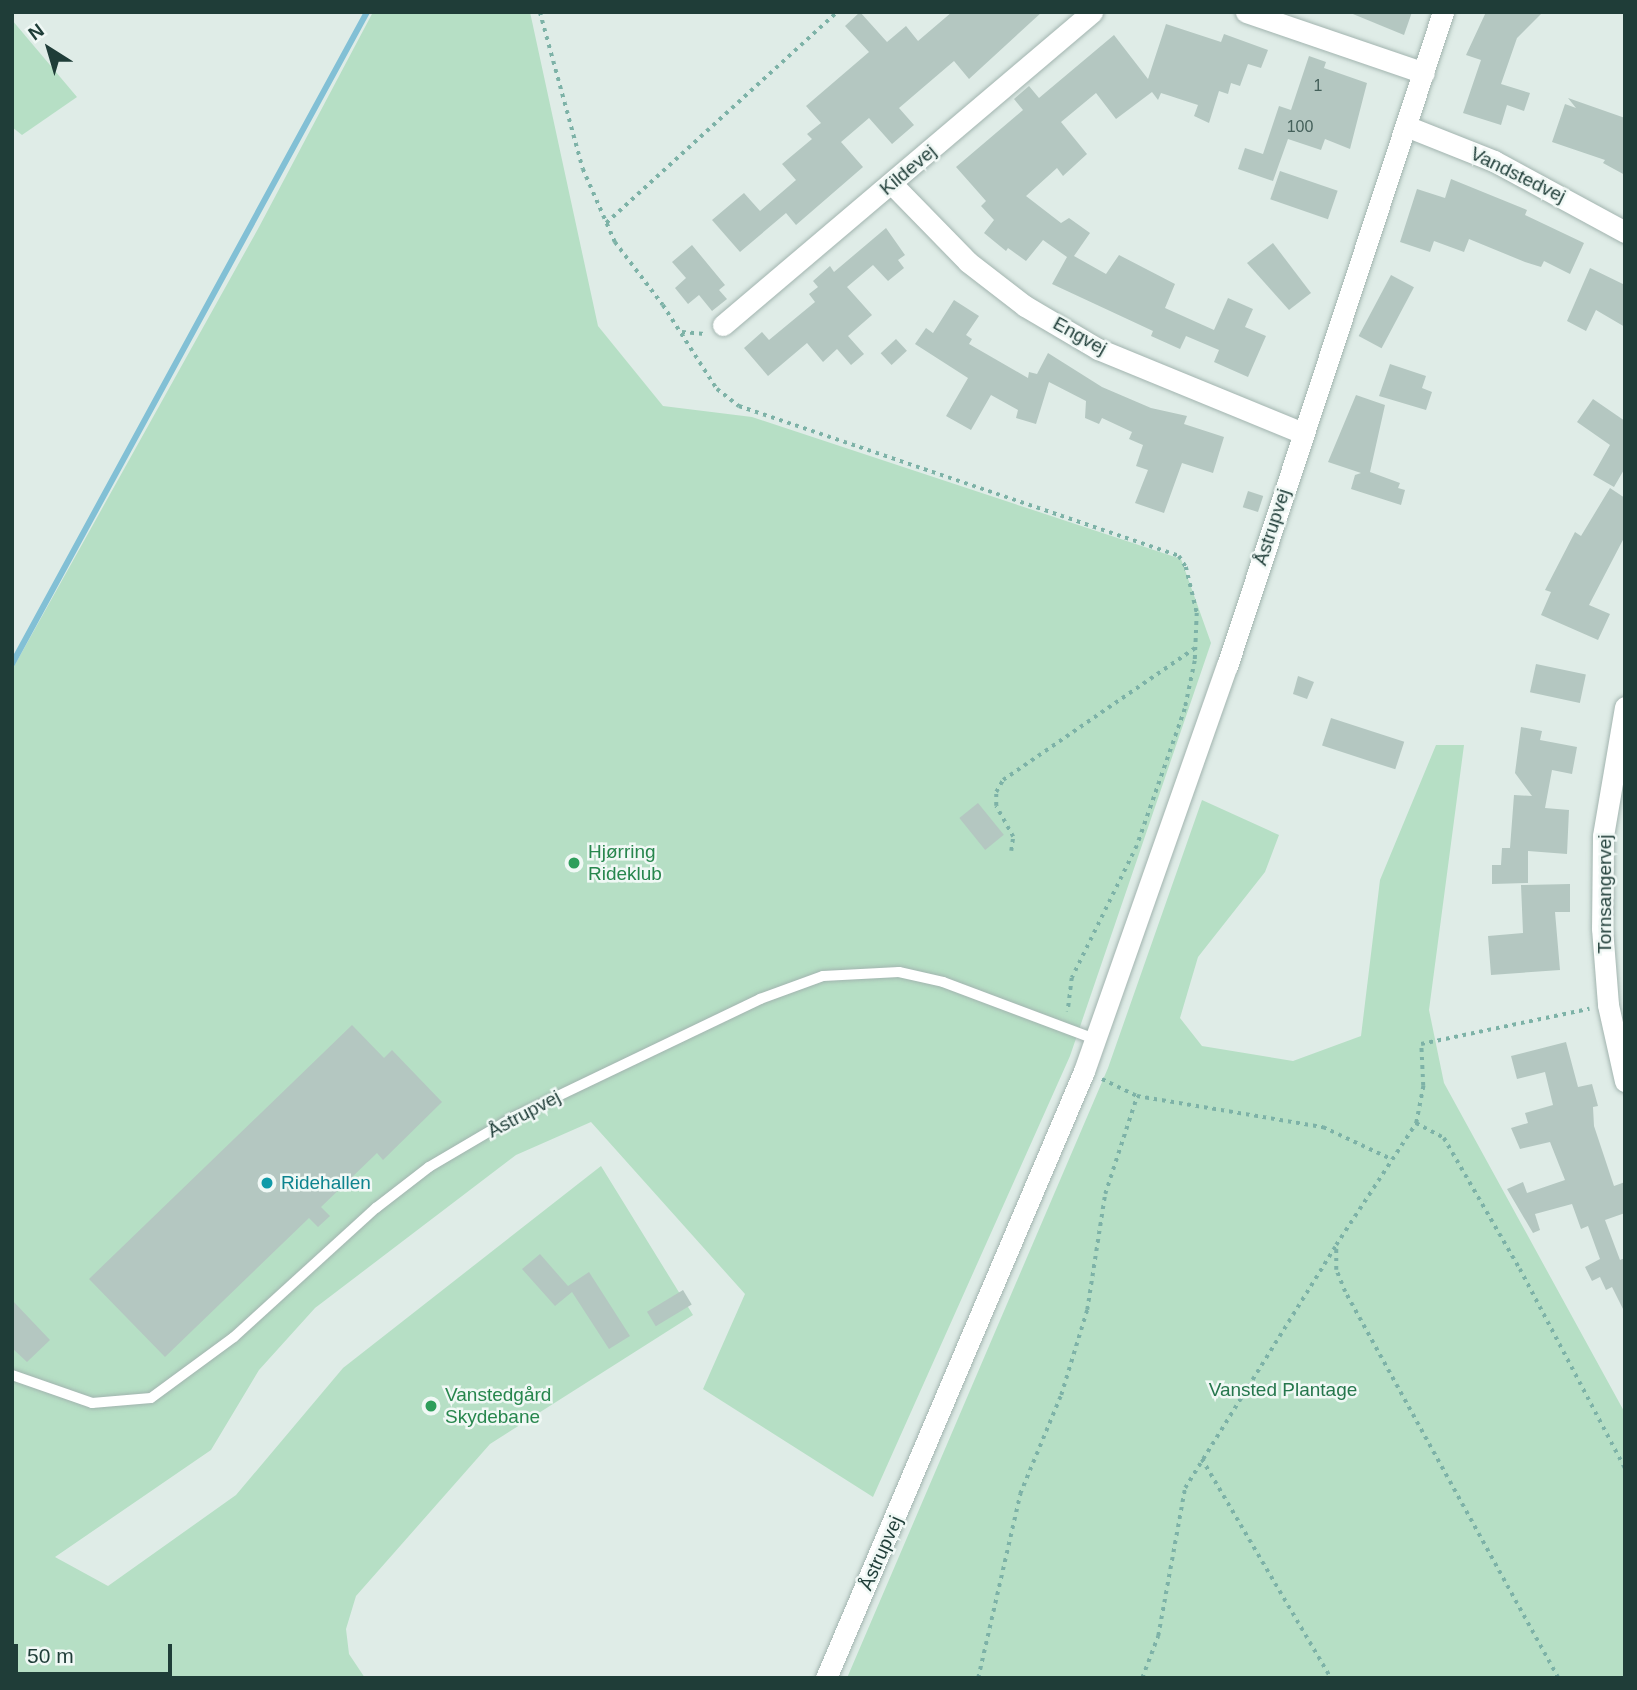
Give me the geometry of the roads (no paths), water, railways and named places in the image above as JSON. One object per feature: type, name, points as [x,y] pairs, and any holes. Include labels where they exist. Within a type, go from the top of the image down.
[{"type":"street","name":"Kildevej","points":[[723,324],[892,184],[1092,12]]},
{"type":"street","points":[[1246,12],[1424,73]]},
{"type":"street","name":"Åstrupvej","points":[[826,1678],[1084,1071],[1227,666],[1443,12]]},
{"type":"street","name":"Vandstedvej","points":[[1406,126],[1494,161],[1625,232]]},
{"type":"street","name":"Engvej","points":[[892,184],[968,262],[1025,306],[1098,349],[1303,433]]},
{"type":"street","name":"Tornsangervej","points":[[1625,707],[1603,836],[1602,928],[1608,1005],[1625,1081]]},
{"type":"lane","name":"Åstrupvej","points":[[12,1375],[92,1403],[151,1398],[234,1337],[376,1208],[429,1167],[514,1117],[761,999],[823,976],[899,972],[978,993],[1095,1040]]},
{"type":"waterway","points":[[12,664],[367,12]]},
{"type":"place","name":"Hjørring Rideklub","points":[[574,863]]},
{"type":"place","name":"Ridehallen","points":[[267,1183]]},
{"type":"place","name":"Vanstedgård Skydebane","points":[[431,1406]]},
{"type":"park label","name":"Vansted Plantage","points":[[1283,1390]]}]
